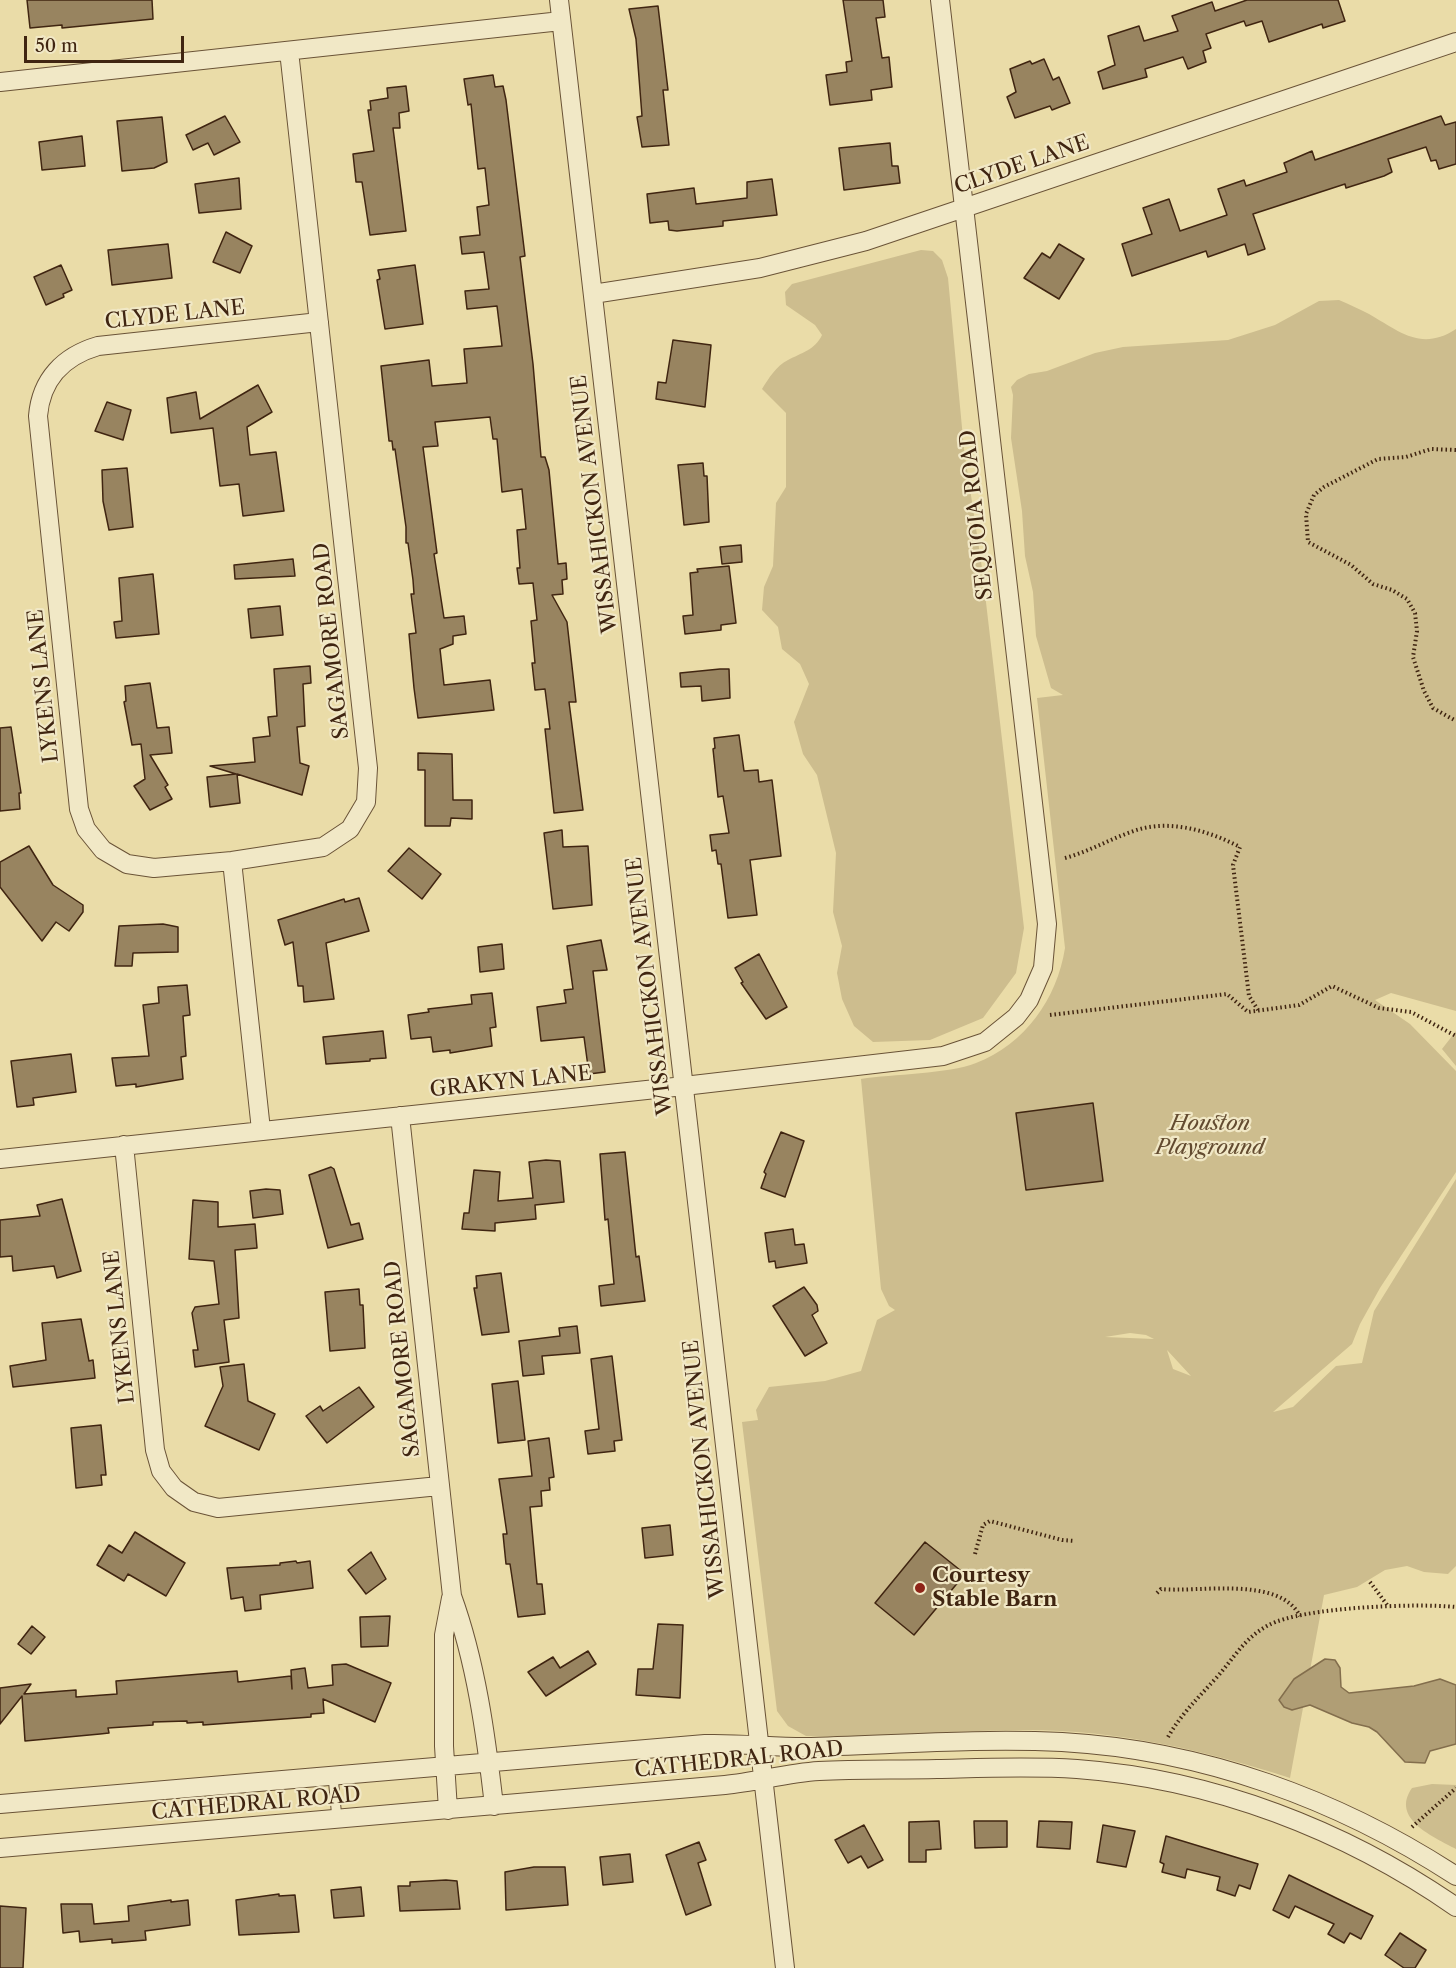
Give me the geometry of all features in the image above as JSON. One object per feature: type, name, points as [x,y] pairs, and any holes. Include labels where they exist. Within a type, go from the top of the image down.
[{"type":"street","name":"WISSAHICKON AVENUE","points":[[559,0],[785,1968]]},
{"type":"street","name":"SEQUOIA ROAD","points":[[940,0],[1047,924],[1043,968],[1029,1000],[1016,1017]]},
{"type":"street","points":[[0,82],[561,21]]},
{"type":"street","name":"CLYDE LANE","points":[[594,294],[771,266],[866,241],[1456,42]]},
{"type":"street","name":"SAGAMORE ROAD","points":[[232,861],[306,851],[323,847],[339,839],[360,816],[369,786],[289,51]]},
{"type":"street","name":"CLYDE LANE","points":[[48,380],[69,357],[98,346],[319,322]]},
{"type":"street","name":"LYKENS LANE","points":[[48,380],[39,404],[38,416],[82,818],[93,840],[115,858],[127,864],[154,868],[232,861]]},
{"type":"street","points":[[232,861],[261,1130]]},
{"type":"street","name":"GRAKYN LANE","points":[[0,1159],[942,1056],[985,1042],[1016,1017]]},
{"type":"street","name":"SAGAMORE ROAD","points":[[400,1116],[452,1596],[465,1633],[489,1762],[494,1806]]},
{"type":"street","name":"LYKENS LANE","points":[[124,1145],[155,1450],[161,1471],[183,1496],[205,1506],[231,1509],[439,1486]]},
{"type":"street","name":"SAGAMORE ROAD","points":[[448,1810],[444,1635],[452,1596]]},
{"type":"street","name":"CATHEDRAL ROAD","points":[[0,1804],[705,1744],[802,1747],[969,1742],[1063,1742],[1163,1755],[1216,1767],[1303,1795],[1400,1841],[1420,1868],[1456,1907]]},
{"type":"street","name":"CATHEDRAL ROAD","points":[[0,1848],[494,1806],[763,1780],[818,1771],[1028,1767],[1130,1776],[1188,1787],[1276,1814],[1420,1868],[1456,1876]]},
{"type":"lane","points":[[333,1776],[337,1819]]},
{"type":"path","points":[[1456,450],[1431,449],[1406,457],[1387,457],[1370,462],[1314,495],[1305,524],[1308,542],[1341,558],[1373,584],[1400,594],[1412,606],[1417,623],[1413,657],[1420,681],[1433,708],[1456,721]]},
{"type":"path","points":[[1065,858],[1084,853],[1131,832],[1170,826],[1203,831],[1240,847],[1235,853],[1233,865],[1250,996],[1258,1011]]},
{"type":"path","points":[[1050,1015],[1227,994],[1248,1012],[1258,1011],[1299,1005],[1332,986],[1379,1008],[1411,1012],[1456,1036]]},
{"type":"path","points":[[975,1554],[983,1526],[990,1521],[1062,1540],[1075,1541]]},
{"type":"path","points":[[1370,1582],[1388,1606]]},
{"type":"path","points":[[1157,1593],[1161,1589],[1188,1591],[1212,1587],[1236,1588],[1280,1598],[1300,1616]]},
{"type":"path","points":[[1163,1755],[1180,1716],[1218,1676],[1239,1647],[1270,1624],[1300,1616],[1388,1606],[1456,1607]]},
{"type":"path","points":[[1400,1841],[1423,1815],[1456,1788]]},
{"type":"green space","points":[[921,250],[933,251],[942,260],[948,278],[964,449],[982,568],[1024,928],[1016,973],[983,1018],[930,1040],[873,1042],[854,1026],[842,999],[837,973],[842,946],[833,912],[836,853],[817,775],[803,754],[794,722],[809,684],[800,664],[782,649],[778,627],[762,610],[764,587],[773,566],[776,503],[786,487],[786,413],[762,389],[780,366],[812,348],[822,335],[815,325],[786,305],[785,292],[792,284]]},
{"type":"green space","name":"Houston Playground","points":[[1339,300],[1400,332],[1421,339],[1443,336],[1456,329],[1456,1011],[1391,993],[1375,1000],[1410,1024],[1456,1071],[1456,1172],[1380,1288],[1352,1344],[1273,1412],[1293,1407],[1336,1366],[1362,1363],[1374,1311],[1456,1179],[1456,1566],[1448,1574],[1424,1572],[1407,1566],[1385,1570],[1357,1587],[1324,1595],[1290,1778],[1225,1759],[1160,1744],[1060,1731],[806,1736],[788,1726],[777,1711],[742,1422],[758,1420],[756,1410],[769,1387],[825,1381],[861,1371],[877,1320],[895,1310],[889,1306],[881,1289],[861,1079],[964,1067],[994,1055],[1024,1032],[1046,1002],[1055,985],[1065,948],[1037,698],[1063,695],[1051,688],[1036,636],[1033,592],[1025,556],[1022,511],[1011,438],[1013,395],[1011,387],[1017,380],[1029,374],[1047,371],[1095,353],[1123,347],[1228,340],[1275,325],[1319,301]],"holes":[[[1130,1333],[1146,1335],[1154,1339],[1105,1337]],[[1167,1350],[1191,1376],[1173,1369]]]},
{"type":"green space","points":[[1456,1031],[1456,1066],[1442,1049]]},
{"type":"green space","points":[[1432,1784],[1456,1785],[1456,1849],[1417,1826],[1406,1809],[1412,1788]]},
{"type":"shaded area","points":[[1325,1659],[1335,1660],[1340,1668],[1341,1687],[1349,1693],[1414,1686],[1440,1679],[1456,1685],[1456,1744],[1430,1751],[1425,1763],[1405,1762],[1377,1732],[1369,1727],[1352,1723],[1310,1705],[1292,1710],[1284,1707],[1279,1700],[1294,1679]]},
{"type":"building","points":[[27,0],[152,0],[153,19],[62,28],[62,25],[30,28]]},
{"type":"building","points":[[843,0],[883,0],[885,17],[876,18],[882,58],[889,57],[892,87],[871,90],[872,100],[830,105],[826,75],[847,72],[846,62],[852,61]]},
{"type":"building","points":[[1247,0],[1338,0],[1345,21],[1323,28],[1322,24],[1269,42],[1262,21],[1246,26],[1244,21],[1206,34],[1211,48],[1203,51],[1206,62],[1188,69],[1183,57],[1145,69],[1147,77],[1103,89],[1098,72],[1115,65],[1108,36],[1139,26],[1144,41],[1178,31],[1172,16],[1212,2],[1215,11]]},
{"type":"building","points":[[658,6],[668,90],[663,90],[669,145],[642,147],[637,117],[642,116],[636,39],[629,9]]},
{"type":"building","points":[[1044,59],[1053,80],[1059,77],[1070,103],[1052,110],[1050,106],[1015,118],[1007,97],[1016,92],[1010,69],[1030,61],[1032,64]]},
{"type":"building","points":[[493,75],[495,87],[503,86],[506,100],[525,256],[520,257],[541,457],[545,457],[549,470],[558,564],[566,563],[567,579],[562,580],[563,594],[552,595],[567,622],[576,702],[569,702],[583,810],[554,813],[545,729],[550,729],[545,689],[535,690],[532,663],[535,663],[531,621],[537,620],[533,583],[519,584],[517,568],[520,568],[517,530],[526,529],[522,489],[502,492],[497,439],[493,439],[490,417],[435,422],[438,446],[423,447],[437,553],[434,554],[444,618],[464,616],[466,634],[453,636],[453,644],[440,649],[444,685],[490,680],[494,710],[418,718],[409,634],[416,633],[411,594],[414,594],[413,580],[408,543],[406,543],[406,527],[395,449],[393,450],[392,441],[389,441],[381,366],[429,360],[432,386],[467,383],[464,349],[502,346],[497,306],[467,309],[465,291],[489,289],[484,252],[462,254],[460,237],[480,235],[477,207],[489,205],[485,168],[478,169],[471,104],[468,105],[464,79]]},
{"type":"building","points":[[406,86],[409,111],[399,113],[400,128],[393,128],[406,231],[370,235],[362,182],[356,182],[353,154],[374,151],[368,110],[371,110],[370,101],[388,98],[387,88]]},
{"type":"building","points":[[225,116],[240,142],[214,155],[208,143],[193,150],[186,135]]},
{"type":"building","points":[[1441,116],[1445,125],[1456,122],[1456,164],[1439,169],[1436,160],[1431,161],[1426,147],[1388,159],[1392,172],[1384,176],[1346,188],[1345,184],[1253,214],[1265,249],[1248,255],[1245,244],[1208,257],[1206,251],[1132,276],[1122,244],[1152,234],[1143,208],[1169,199],[1180,231],[1227,215],[1218,189],[1244,180],[1246,186],[1287,172],[1284,163],[1312,151],[1315,160]]},
{"type":"building","points":[[162,117],[167,162],[154,168],[122,171],[117,121]]},
{"type":"building","points":[[82,136],[85,166],[42,170],[39,142]]},
{"type":"building","points":[[890,143],[892,166],[898,166],[900,183],[844,190],[839,148]]},
{"type":"building","points":[[239,178],[241,209],[199,213],[195,184]]},
{"type":"building","points":[[772,179],[777,215],[723,221],[723,226],[677,231],[669,230],[668,221],[650,223],[647,194],[694,188],[696,204],[747,198],[747,182]]},
{"type":"building","points":[[226,232],[252,246],[240,273],[213,262]]},
{"type":"building","points":[[168,244],[172,278],[112,285],[108,250]]},
{"type":"building","points":[[1059,244],[1084,259],[1059,299],[1024,278],[1042,253],[1050,258]]},
{"type":"building","points":[[61,265],[72,290],[63,294],[64,297],[46,305],[34,277]]},
{"type":"building","points":[[415,265],[423,324],[385,329],[377,280],[380,279],[378,270]]},
{"type":"building","points":[[673,340],[711,345],[705,407],[656,399],[658,382],[666,383]]},
{"type":"building","points":[[258,385],[272,412],[247,427],[250,455],[276,452],[284,511],[243,516],[239,484],[220,486],[213,428],[171,433],[167,398],[196,392],[200,419]]},
{"type":"building","points":[[107,402],[131,410],[123,440],[95,431]]},
{"type":"building","points":[[703,463],[704,476],[707,476],[709,522],[684,525],[678,465]]},
{"type":"building","points":[[127,468],[133,527],[109,530],[103,501],[102,470]]},
{"type":"building","points":[[741,545],[742,562],[722,564],[720,547]]},
{"type":"building","points":[[293,559],[295,576],[235,579],[234,565]]},
{"type":"building","points":[[729,566],[736,623],[721,625],[721,630],[685,634],[683,616],[693,615],[690,573],[698,572],[697,569]]},
{"type":"building","points":[[153,574],[159,634],[116,638],[114,622],[122,621],[119,578]]},
{"type":"building","points":[[280,606],[283,635],[251,638],[248,609]]},
{"type":"building","points":[[310,666],[311,683],[303,684],[305,726],[297,727],[300,763],[309,766],[302,795],[237,774],[240,803],[210,807],[207,777],[236,774],[210,766],[255,762],[253,738],[270,736],[268,717],[277,716],[274,669]]},
{"type":"building","points":[[729,669],[730,698],[702,701],[701,686],[681,687],[680,673]]},
{"type":"building","points":[[150,683],[157,728],[169,727],[172,753],[150,755],[168,785],[165,787],[172,799],[150,810],[134,786],[145,779],[141,744],[132,745],[124,702],[126,701],[125,686]]},
{"type":"building","points":[[11,727],[21,793],[19,793],[20,809],[0,811],[0,728]]},
{"type":"building","points":[[739,735],[744,771],[758,770],[759,782],[772,780],[781,856],[750,860],[757,915],[728,918],[721,864],[718,864],[716,850],[712,851],[710,835],[729,833],[723,796],[718,797],[713,749],[715,748],[714,738]]},
{"type":"building","points":[[418,753],[452,754],[453,800],[472,800],[472,819],[451,818],[450,826],[425,826],[425,770],[418,770]]},
{"type":"building","points":[[562,830],[563,847],[588,846],[592,905],[553,909],[544,833]]},
{"type":"building","points":[[29,846],[53,885],[83,905],[83,912],[69,931],[56,922],[42,941],[0,887],[0,862]]},
{"type":"building","points":[[409,848],[441,874],[422,899],[388,871]]},
{"type":"building","points":[[359,898],[369,931],[326,943],[334,999],[304,1002],[303,986],[298,986],[293,942],[285,945],[278,920],[344,899],[345,902]]},
{"type":"building","points":[[163,924],[178,927],[178,952],[133,953],[132,966],[115,966],[119,926]]},
{"type":"building","points":[[601,940],[607,970],[593,971],[605,1072],[589,1074],[584,1037],[541,1041],[537,1007],[566,1003],[564,990],[573,989],[567,946]]},
{"type":"building","points":[[502,944],[504,969],[480,972],[478,947]]},
{"type":"building","points":[[759,954],[787,1007],[766,1019],[741,983],[743,982],[735,968]]},
{"type":"building","points":[[187,985],[190,1015],[183,1016],[186,1056],[181,1057],[183,1079],[136,1087],[136,1084],[116,1086],[112,1058],[149,1056],[143,1005],[159,1003],[158,987]]},
{"type":"building","points":[[492,993],[496,1027],[490,1028],[492,1046],[450,1053],[450,1050],[433,1052],[431,1037],[411,1039],[408,1015],[429,1012],[428,1009],[472,1004],[471,995]]},
{"type":"building","points":[[383,1031],[386,1058],[326,1064],[323,1037]]},
{"type":"building","points":[[71,1054],[76,1092],[33,1098],[34,1105],[17,1107],[11,1061]]},
{"type":"building","points":[[1093,1103],[1103,1181],[1026,1190],[1016,1113]]},
{"type":"building","points":[[781,1132],[804,1141],[785,1197],[761,1188],[766,1174],[764,1172]]},
{"type":"building","points":[[625,1152],[636,1257],[639,1256],[645,1301],[601,1306],[599,1286],[614,1284],[608,1219],[605,1220],[600,1154]]},
{"type":"building","points":[[560,1161],[564,1202],[535,1205],[536,1219],[495,1223],[495,1231],[462,1229],[464,1213],[469,1213],[474,1170],[500,1172],[498,1201],[533,1198],[529,1162]]},
{"type":"building","points":[[331,1167],[334,1169],[351,1225],[359,1223],[363,1239],[328,1248],[309,1175]]},
{"type":"building","points":[[280,1190],[283,1214],[253,1218],[250,1191]]},
{"type":"building","points":[[62,1199],[81,1271],[57,1278],[54,1266],[13,1271],[12,1256],[0,1257],[0,1220],[40,1216],[37,1205]]},
{"type":"building","points":[[193,1200],[218,1202],[218,1227],[255,1224],[257,1248],[235,1250],[239,1318],[224,1320],[229,1362],[195,1367],[193,1350],[198,1350],[192,1313],[195,1307],[219,1304],[214,1261],[189,1259]]},
{"type":"building","points":[[793,1229],[795,1245],[804,1244],[807,1263],[776,1268],[775,1261],[769,1262],[765,1233]]},
{"type":"building","points":[[501,1273],[509,1332],[482,1335],[474,1288],[477,1288],[476,1276]]},
{"type":"building","points":[[804,1287],[817,1305],[818,1311],[812,1315],[827,1343],[805,1356],[773,1306]]},
{"type":"building","points":[[359,1289],[360,1305],[363,1305],[365,1348],[330,1351],[325,1292]]},
{"type":"building","points":[[81,1319],[89,1361],[93,1360],[95,1378],[13,1387],[10,1366],[46,1360],[42,1323]]},
{"type":"building","points":[[577,1326],[580,1353],[542,1356],[544,1374],[523,1376],[519,1341],[560,1336],[559,1328]]},
{"type":"building","points":[[612,1356],[622,1440],[614,1441],[615,1451],[588,1454],[585,1431],[599,1429],[591,1359]]},
{"type":"building","points":[[244,1364],[248,1401],[275,1414],[259,1450],[205,1426],[223,1386],[220,1367]]},
{"type":"building","points":[[518,1381],[525,1440],[498,1443],[492,1384]]},
{"type":"building","points":[[359,1387],[374,1407],[327,1443],[306,1416],[320,1406],[323,1411]]},
{"type":"building","points":[[101,1425],[106,1475],[101,1475],[102,1485],[76,1488],[71,1428]]},
{"type":"building","points":[[549,1438],[554,1477],[549,1478],[550,1490],[541,1491],[542,1506],[530,1507],[537,1584],[542,1584],[545,1614],[518,1617],[510,1564],[506,1564],[503,1534],[507,1534],[499,1479],[532,1476],[528,1441]]},
{"type":"building","points":[[670,1525],[673,1555],[645,1558],[642,1528]]},
{"type":"building","points":[[135,1532],[185,1563],[166,1596],[128,1574],[124,1581],[97,1565],[109,1545],[122,1553]]},
{"type":"building","name":"Courtesy Stable Barn","points":[[925,1542],[965,1574],[914,1635],[875,1603]]},
{"type":"building","points":[[371,1552],[386,1579],[366,1594],[348,1570]]},
{"type":"building","points":[[296,1561],[297,1563],[310,1561],[313,1588],[260,1595],[261,1609],[245,1611],[243,1597],[231,1599],[227,1568],[280,1565],[280,1563]]},
{"type":"building","points":[[390,1616],[388,1646],[361,1647],[360,1617]]},
{"type":"building","points":[[658,1624],[683,1625],[680,1698],[636,1695],[638,1669],[653,1669]]},
{"type":"building","points":[[32,1626],[45,1637],[31,1654],[18,1644]]},
{"type":"building","points":[[588,1651],[596,1664],[546,1696],[528,1672],[553,1657],[560,1668]]},
{"type":"building","points":[[346,1664],[391,1683],[375,1722],[323,1699],[324,1713],[311,1714],[311,1717],[203,1725],[203,1722],[187,1723],[187,1721],[153,1722],[153,1725],[108,1728],[109,1733],[25,1741],[22,1696],[0,1724],[0,1688],[31,1684],[24,1694],[76,1690],[76,1697],[117,1694],[116,1681],[237,1671],[238,1682],[291,1676],[292,1689],[291,1670],[305,1668],[308,1688],[333,1685],[332,1665]]},
{"type":"building","points":[[939,1821],[941,1849],[926,1850],[926,1862],[909,1862],[909,1822]]},
{"type":"building","points":[[974,1821],[1007,1821],[1007,1847],[975,1848]]},
{"type":"building","points":[[1039,1821],[1072,1822],[1070,1849],[1037,1847]]},
{"type":"building","points":[[864,1825],[883,1860],[868,1868],[861,1856],[848,1863],[835,1840]]},
{"type":"building","points":[[1103,1825],[1135,1831],[1126,1867],[1097,1862]]},
{"type":"building","points":[[1166,1836],[1258,1864],[1250,1889],[1239,1885],[1235,1896],[1217,1890],[1220,1877],[1187,1869],[1185,1878],[1162,1872],[1164,1864],[1160,1862]]},
{"type":"building","points":[[699,1842],[706,1860],[698,1863],[711,1905],[686,1915],[666,1855]]},
{"type":"building","points":[[630,1854],[633,1882],[603,1885],[600,1857]]},
{"type":"building","points":[[534,1867],[565,1867],[568,1905],[506,1910],[505,1872]]},
{"type":"building","points":[[1289,1875],[1373,1916],[1361,1939],[1350,1933],[1344,1943],[1328,1934],[1334,1924],[1295,1906],[1289,1918],[1273,1910]]},
{"type":"building","points":[[457,1881],[460,1909],[400,1911],[398,1886],[410,1886],[410,1882]]},
{"type":"building","points":[[361,1887],[364,1916],[334,1918],[331,1890]]},
{"type":"building","points":[[279,1894],[279,1896],[295,1895],[299,1932],[239,1935],[236,1900]]},
{"type":"building","points":[[171,1900],[171,1902],[188,1900],[190,1925],[145,1931],[146,1940],[112,1943],[112,1939],[80,1942],[79,1931],[63,1933],[61,1904],[92,1904],[94,1924],[129,1921],[128,1906]]},
{"type":"building","points":[[0,1906],[26,1908],[23,1968],[0,1968]]},
{"type":"building","points":[[1400,1933],[1426,1950],[1415,1968],[1404,1968],[1385,1955]]},
{"type":"place","name":"Courtesy Stable Barn","points":[[920,1588]]}]
